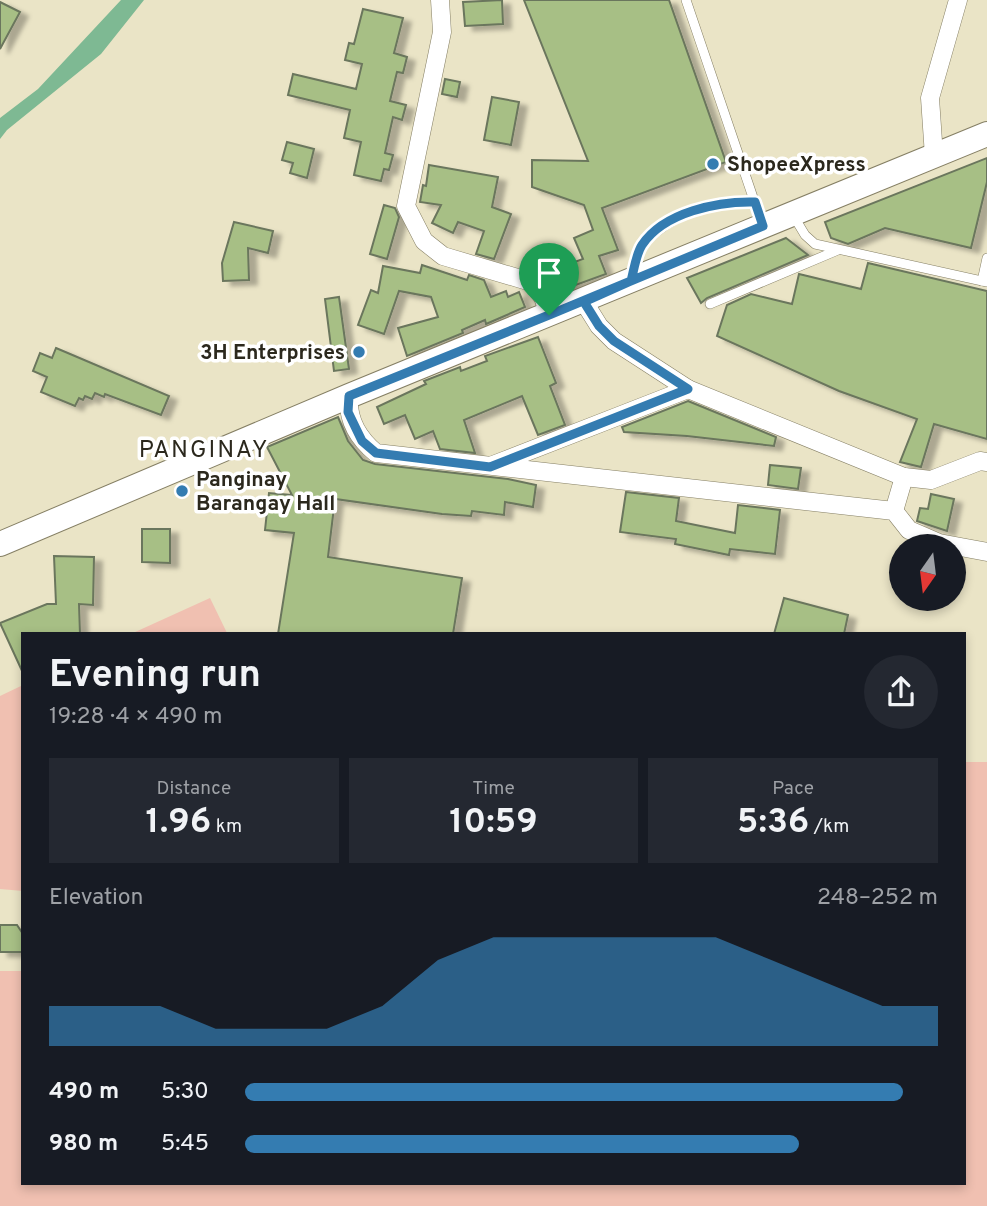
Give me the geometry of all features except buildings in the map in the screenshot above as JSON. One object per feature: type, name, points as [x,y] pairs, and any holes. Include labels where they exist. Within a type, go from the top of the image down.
[{"type":"main road","points":[[0,544],[349,396],[584,302],[987,134]]},
{"type":"street","points":[[440,0],[442,32],[406,206],[424,241],[443,256],[531,282],[543,297],[549,315]]},
{"type":"street","points":[[934,156],[930,98],[958,0]]},
{"type":"street","points":[[584,302],[599,326],[614,341],[688,389],[904,477],[931,480],[980,461],[987,462]]},
{"type":"street","points":[[490,467],[688,389]]},
{"type":"street","points":[[349,396],[348,412],[362,441],[376,453],[894,511],[909,530],[939,543],[987,552]]},
{"type":"street","points":[[894,511],[904,477]]},
{"type":"lane","points":[[686,0],[763,226]]},
{"type":"lane","points":[[631,281],[641,246],[677,217],[707,206],[755,202]]},
{"type":"lane","points":[[792,214],[805,235],[815,244],[984,281],[987,258]]},
{"type":"lane","points":[[710,304],[840,249]]},
{"type":"shaded area","points":[[121,0],[144,0],[101,54],[7,130],[0,139],[0,118],[38,89]]},
{"type":"shaded area","points":[[210,598],[227,632],[135,632]]},
{"type":"shaded area","points":[[21,686],[21,891],[0,889],[0,696]]},
{"type":"shaded area","points":[[966,762],[987,762],[987,1206],[0,1206],[0,971],[21,971],[21,1185],[966,1185]]},
{"type":"place","name":"ShopeeXpress","points":[[713,164]]},
{"type":"place","name":"3H Enterprises","points":[[359,352]]},
{"type":"place","name":"Panginay Barangay Hall","points":[[182,491]]},
{"type":"district","name":"PANGINAY","points":[[204,449]]},
{"type":"route","points":[[549,315],[349,396],[348,412],[362,441],[376,453],[490,467],[688,389],[614,341],[599,326],[584,302],[631,281],[641,246],[677,217],[707,206],[739,201],[755,202],[763,226],[584,302],[549,315]]}]
